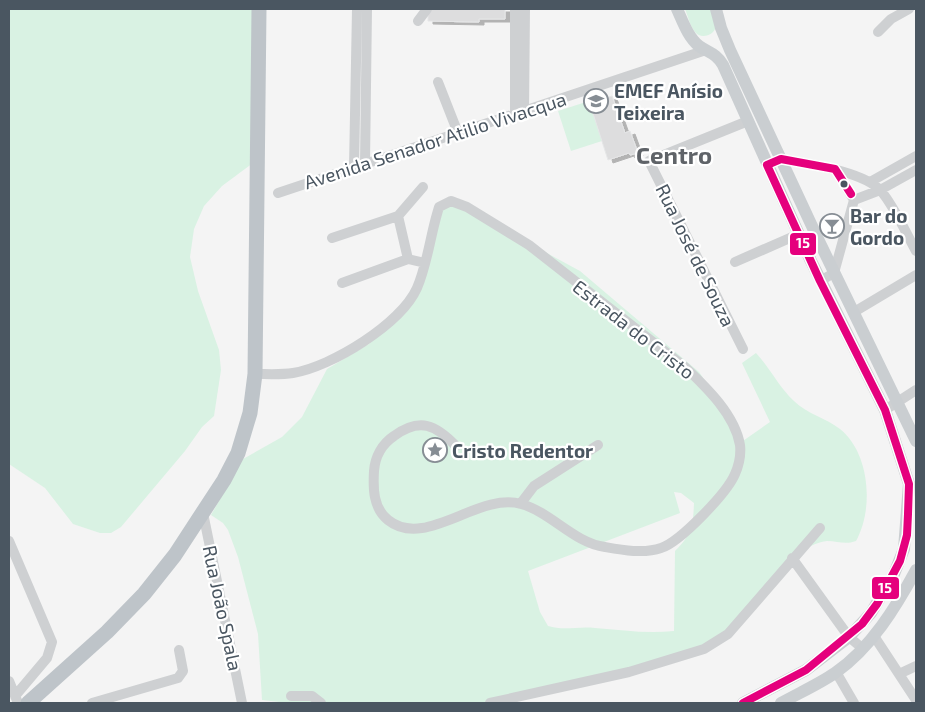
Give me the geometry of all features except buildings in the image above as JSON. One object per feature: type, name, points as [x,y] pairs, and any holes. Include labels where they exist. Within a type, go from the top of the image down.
[{"type":"highway","points":[[20,701],[101,638],[144,594],[175,555],[203,513],[224,480],[243,440],[250,413],[255,374],[259,9]]},
{"type":"main road","points":[[677,9],[691,37],[706,50],[716,54],[723,65],[820,281],[884,410],[913,486],[907,535],[900,560],[877,604],[849,637],[830,652],[796,676],[746,702]]},
{"type":"main road","points":[[716,9],[721,28],[834,274],[916,441]]},
{"type":"main road","points":[[706,50],[721,28]]},
{"type":"main road","points":[[781,703],[838,671],[862,648],[874,636],[905,592],[916,570]]},
{"type":"main road","points":[[830,652],[840,656],[838,671]]},
{"type":"street","points":[[354,167],[357,9]]},
{"type":"street","points":[[365,163],[367,9]]},
{"type":"street","points":[[418,21],[427,9]]},
{"type":"street","points":[[515,9],[520,112]]},
{"type":"street","points":[[520,112],[525,9]]},
{"type":"street","points":[[878,32],[891,19],[909,9]]},
{"type":"street","name":"Avenida Senador Atilio Vivacqua","points":[[278,192],[706,50]]},
{"type":"street","points":[[438,82],[458,133]]},
{"type":"street","name":"Rua José de Souza","points":[[742,349],[710,272],[650,161],[748,121]]},
{"type":"street","points":[[870,182],[916,156]]},
{"type":"street","points":[[767,165],[781,159],[835,169],[870,182],[880,190],[916,251]]},
{"type":"street","points":[[820,281],[834,274],[854,200],[835,169]]},
{"type":"street","points":[[854,200],[880,190],[916,170]]},
{"type":"street","points":[[332,238],[398,216],[423,187]]},
{"type":"street","name":"Estrada do Cristo","points":[[255,374],[284,374],[302,371],[342,355],[361,344],[410,301],[425,263],[439,207],[451,201],[467,207],[530,246],[686,368],[717,401],[737,435],[740,455],[735,475],[729,486],[679,538],[660,549],[644,552],[597,546],[521,503],[503,502],[491,504],[423,528],[399,526],[379,511],[374,493],[375,467],[382,448],[392,437],[409,428],[431,426],[444,433],[456,446]]},
{"type":"street","points":[[398,216],[408,259]]},
{"type":"street","points":[[735,262],[799,234]]},
{"type":"street","points":[[342,283],[408,259],[425,263]]},
{"type":"street","points":[[854,312],[916,275]]},
{"type":"street","points":[[884,410],[916,390]]},
{"type":"street","points":[[521,503],[534,486],[598,445]]},
{"type":"street","name":"Rua João Spala","points":[[203,513],[242,703]]},
{"type":"street","points":[[490,703],[630,672],[713,645],[728,634],[820,528]]},
{"type":"street","points":[[9,541],[52,642],[47,658],[20,701],[9,681]]},
{"type":"street","points":[[792,558],[849,637],[862,648]]},
{"type":"street","points":[[874,636],[916,700]]},
{"type":"street","points":[[92,703],[127,699],[181,676],[183,668],[179,650]]},
{"type":"street","points":[[899,674],[916,666]]},
{"type":"street","points":[[838,671],[854,703]]},
{"type":"street","points":[[291,696],[312,696],[321,703]]},
{"type":"green space","points":[[9,9],[256,9],[253,163],[222,186],[204,206],[194,229],[190,257],[198,291],[219,350],[221,370],[214,416],[202,427],[185,451],[121,527],[111,533],[100,533],[73,524],[45,488],[9,464]]},
{"type":"green space","points":[[685,9],[712,9],[716,23],[714,31],[704,36],[695,32]]},
{"type":"green space","points":[[589,101],[602,141],[571,151],[558,111]]},
{"type":"green space","points":[[449,200],[580,271],[699,372],[731,418],[740,443],[770,422],[742,363],[756,353],[794,401],[840,429],[850,439],[858,452],[866,482],[867,498],[862,528],[856,541],[845,543],[827,541],[804,549],[729,634],[672,659],[507,695],[481,703],[288,703],[262,700],[258,634],[238,557],[228,530],[223,523],[211,515],[243,459],[282,437],[302,417],[327,369],[369,344],[407,297],[422,270],[441,211]],"holes":[[[674,492],[681,493],[694,503],[694,511],[688,535],[675,551],[674,631],[644,632],[548,626],[540,612],[528,571],[680,513]]]},
{"type":"transit line","name":"15","points":[[743,703],[806,670],[862,624],[877,604],[900,561],[907,535],[909,484],[885,410],[820,281],[767,165],[781,159],[835,169],[851,194]]},
{"type":"place","name":"EMEF Anísio Teixeira","points":[[596,101]]},
{"type":"place","name":"Bar do Gordo","points":[[832,226]]},
{"type":"place","name":"Cristo Redentor","points":[[435,450]]},
{"type":"district","name":"Centro","points":[[674,154]]}]
